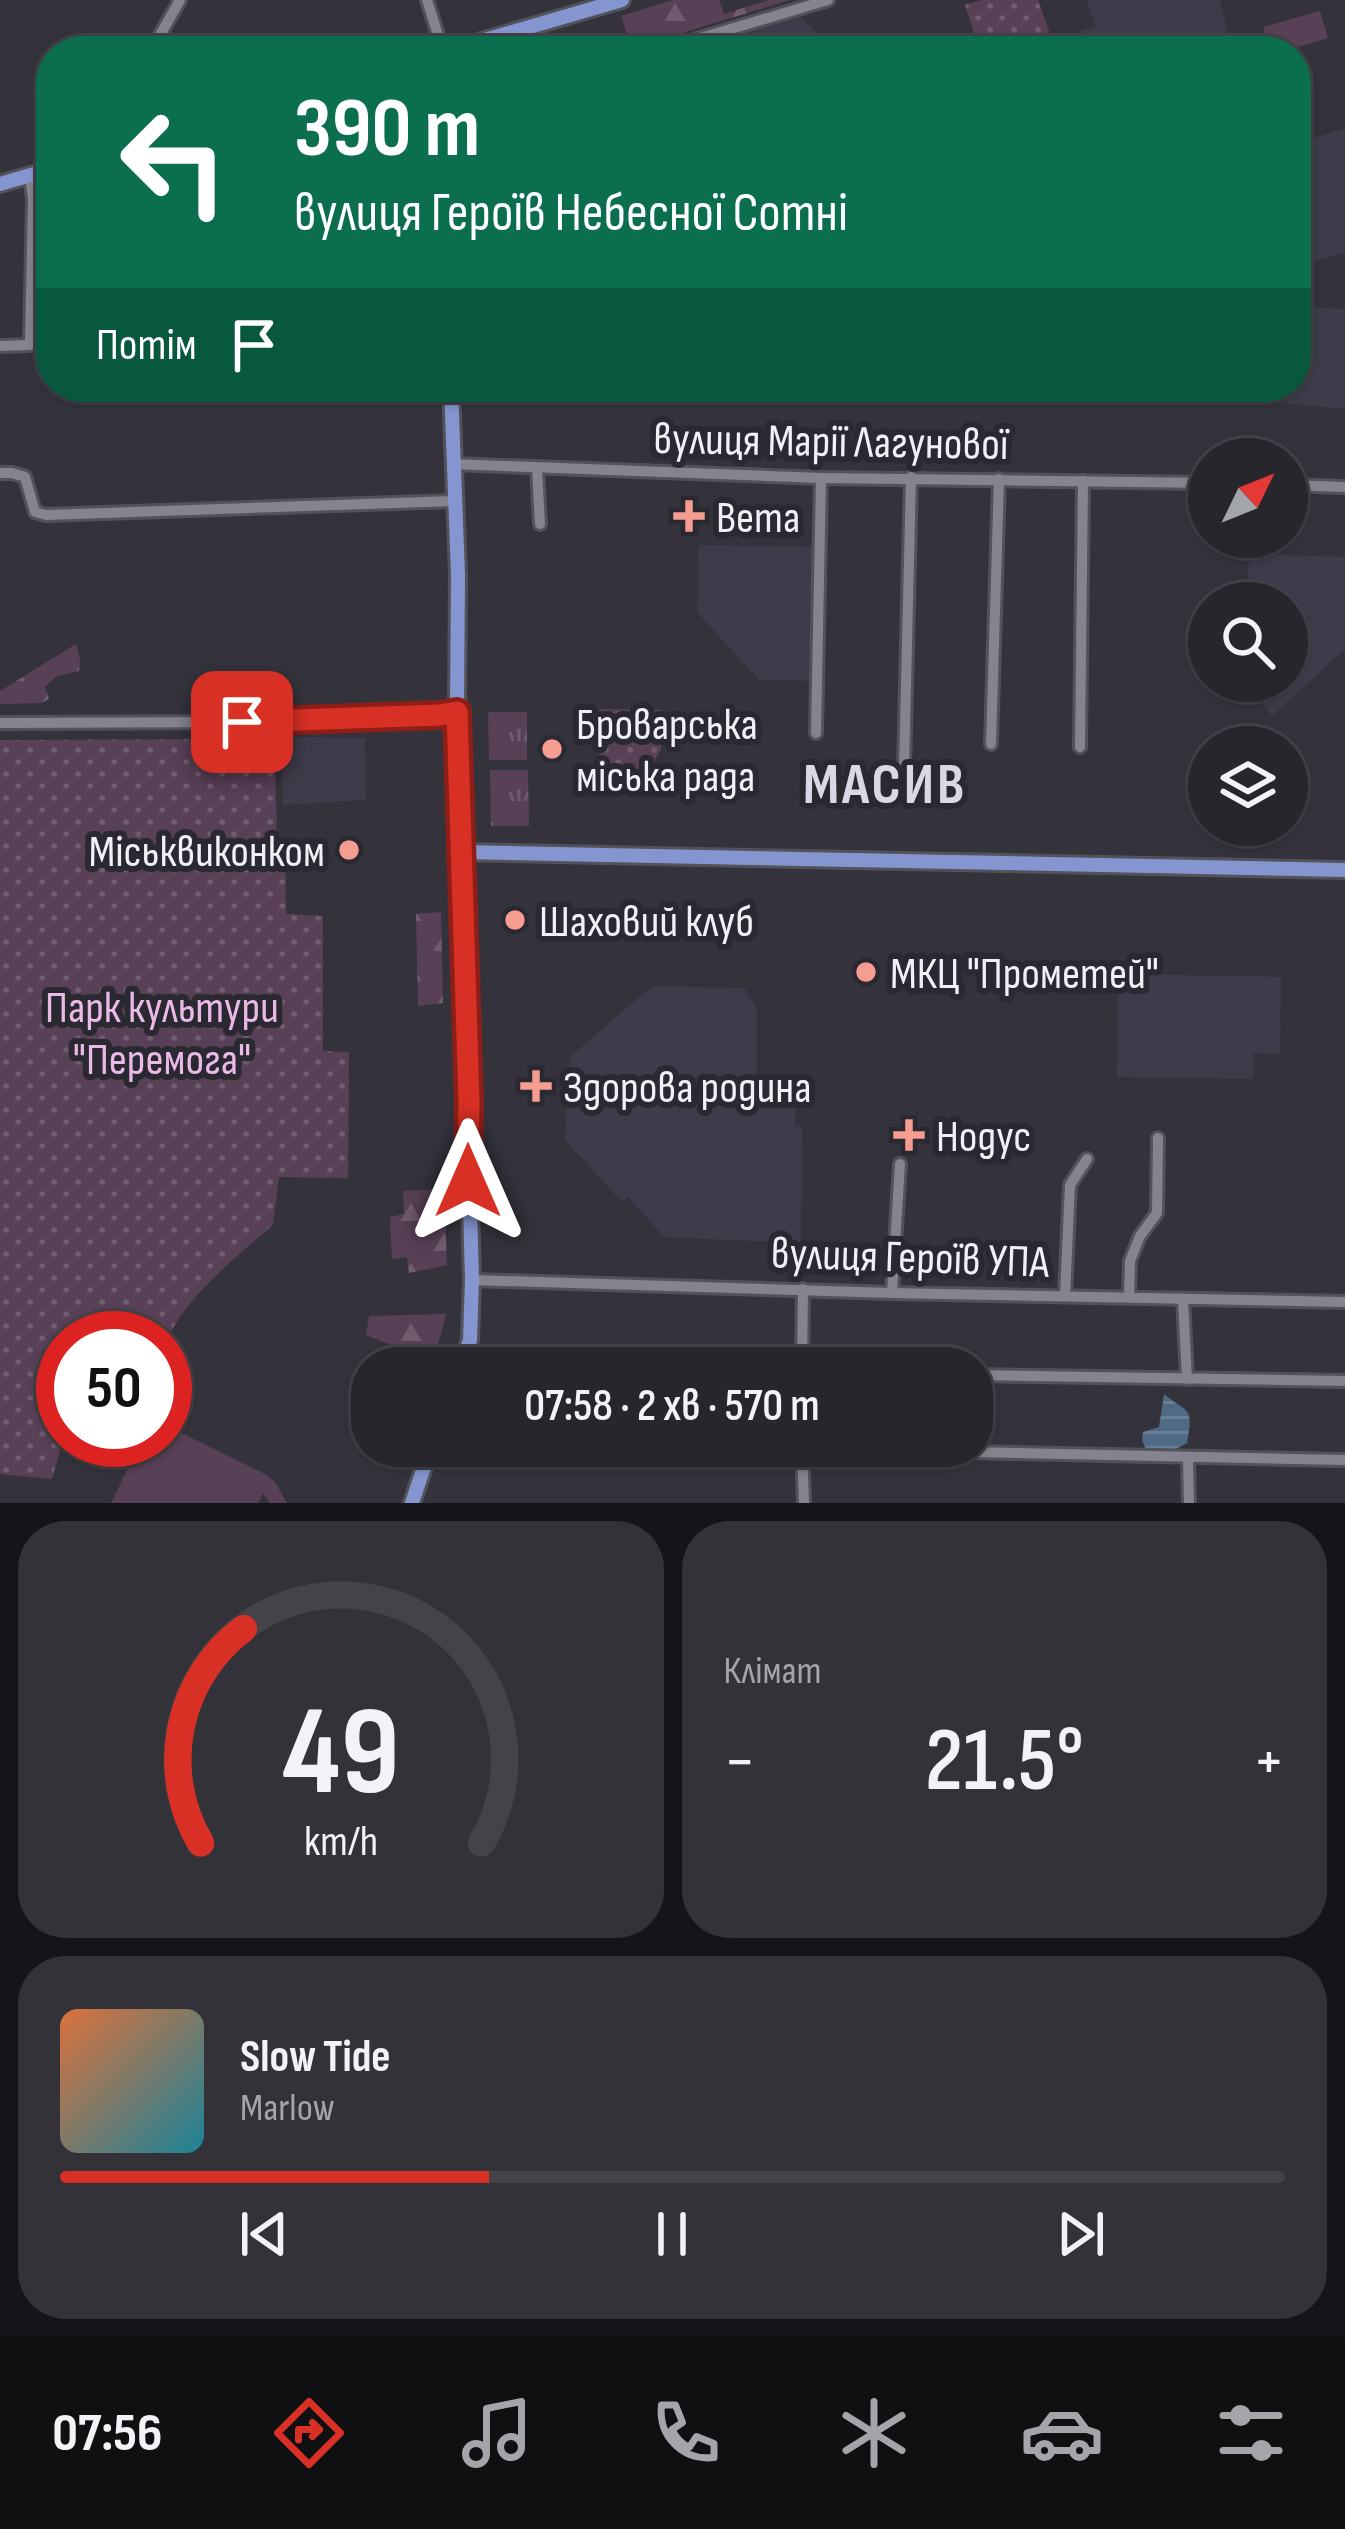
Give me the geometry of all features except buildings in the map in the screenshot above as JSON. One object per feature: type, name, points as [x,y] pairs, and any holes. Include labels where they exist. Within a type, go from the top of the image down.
[{"type":"main road","points":[[497,36],[622,0]]},
{"type":"main road","points":[[0,184],[36,173]]},
{"type":"main road","points":[[451,402],[472,1280],[467,1347]]},
{"type":"main road","points":[[461,852],[1345,870]]},
{"type":"main road","points":[[412,1503],[424,1467]]},
{"type":"street","points":[[160,36],[180,0]]},
{"type":"street","points":[[427,0],[440,36]]},
{"type":"street","points":[[708,36],[829,0]]},
{"type":"street","points":[[0,346],[30,344],[30,175]]},
{"type":"street","name":"вулиця Марії Лагунової","points":[[452,464],[821,478],[1188,483]]},
{"type":"street","points":[[537,469],[540,524]]},
{"type":"street","points":[[0,473],[25,476],[35,512],[46,515],[454,501]]},
{"type":"street","points":[[904,770],[911,477]]},
{"type":"street","points":[[816,733],[821,478]]},
{"type":"street","points":[[992,744],[999,479]]},
{"type":"street","points":[[1080,747],[1083,481]]},
{"type":"street","points":[[1308,486],[1345,487]]},
{"type":"street","points":[[0,723],[242,722],[457,712]]},
{"type":"street","points":[[1129,1298],[1130,1261],[1157,1213],[1158,1138]]},
{"type":"street","points":[[1065,1296],[1070,1185],[1087,1159]]},
{"type":"street","points":[[892,1293],[900,1164]]},
{"type":"street","name":"вулиця Героїв УПА","points":[[472,1280],[1345,1302]]},
{"type":"street","points":[[802,1347],[803,1289]]},
{"type":"street","points":[[1183,1299],[1187,1379]]},
{"type":"street","points":[[993,1375],[1345,1381]]},
{"type":"street","points":[[993,1452],[1345,1460]]},
{"type":"street","points":[[1188,1458],[1189,1503]]},
{"type":"street","points":[[803,1467],[804,1503]]},
{"type":"shaded area","points":[[1087,0],[1220,0],[1228,36],[1082,36],[1080,31],[1095,26]]},
{"type":"shaded area","points":[[798,14],[821,36],[726,36]]},
{"type":"shaded area","points":[[1345,128],[1345,252],[1321,259],[1311,259],[1311,139]]},
{"type":"shaded area","points":[[1311,308],[1345,309],[1345,409],[1269,402],[1311,402]]},
{"type":"shaded area","points":[[698,545],[818,547],[816,681],[759,680],[697,612]]},
{"type":"shaded area","points":[[1345,557],[1345,649],[1308,683],[1308,582],[1248,582],[1249,558]]},
{"type":"shaded area","points":[[1261,702],[1287,702],[1272,716]]},
{"type":"shaded area","points":[[280,737],[365,738],[366,800],[283,805]]},
{"type":"shaded area","points":[[1118,974],[1281,977],[1280,1054],[1254,1053],[1253,1079],[1117,1077]]},
{"type":"shaded area","points":[[652,986],[744,988],[757,1008],[756,1090],[795,1091],[795,1125],[802,1126],[801,1243],[664,1237],[628,1197],[622,1202],[565,1140],[570,1057]]},
{"type":"green space","points":[[673,0],[719,0],[724,14],[769,0],[790,0],[672,36],[628,36],[621,16]]},
{"type":"green space","points":[[982,0],[1038,0],[1047,36],[975,36],[965,5]]},
{"type":"green space","points":[[1320,11],[1328,38],[1311,43],[1311,36],[1266,36],[1263,27]]},
{"type":"green space","points":[[76,644],[79,671],[57,676],[45,687],[49,699],[0,704],[0,691]]},
{"type":"green space","points":[[599,709],[662,710],[654,788],[647,779],[599,779]]},
{"type":"green space","points":[[488,712],[527,712],[527,760],[489,760]]},
{"type":"green space","name":"Парк культури \"Перемога\"","points":[[262,739],[264,766],[275,766],[277,840],[285,841],[286,914],[323,916],[323,1051],[349,1052],[348,1178],[279,1177],[273,1225],[184,1311],[36,1311],[36,1467],[55,1467],[52,1479],[0,1474],[0,740]]},
{"type":"green space","points":[[490,770],[528,770],[529,826],[491,826]]},
{"type":"green space","points":[[441,912],[443,1003],[418,1006],[416,914]]},
{"type":"green space","points":[[444,1189],[447,1265],[409,1273],[407,1257],[392,1259],[390,1217],[404,1214],[403,1191]]},
{"type":"green space","points":[[446,1314],[437,1347],[396,1347],[366,1335],[369,1316]]},
{"type":"green space","points":[[192,1438],[263,1473],[275,1482],[287,1503],[270,1503],[263,1493],[258,1503],[111,1503],[129,1467],[192,1467]]},
{"type":"water","points":[[1164,1394],[1187,1412],[1187,1443],[1174,1450],[1146,1450],[1143,1432],[1159,1427]]},
{"type":"place","name":"Вета","points":[[689,516]]},
{"type":"place","name":"Броварська міська рада","points":[[552,749]]},
{"type":"place","name":"Міськвиконком","points":[[349,850]]},
{"type":"place","name":"Шаховий клуб","points":[[515,920]]},
{"type":"place","name":"МКЦ \"Прометей\"","points":[[866,972]]},
{"type":"place","name":"Здорова родина","points":[[536,1086]]},
{"type":"place","name":"Нодус","points":[[909,1135]]},
{"type":"district","name":"МАСИВ","points":[[885,783]]},
{"type":"route","points":[[242,722],[457,712],[468,1181]]}]
